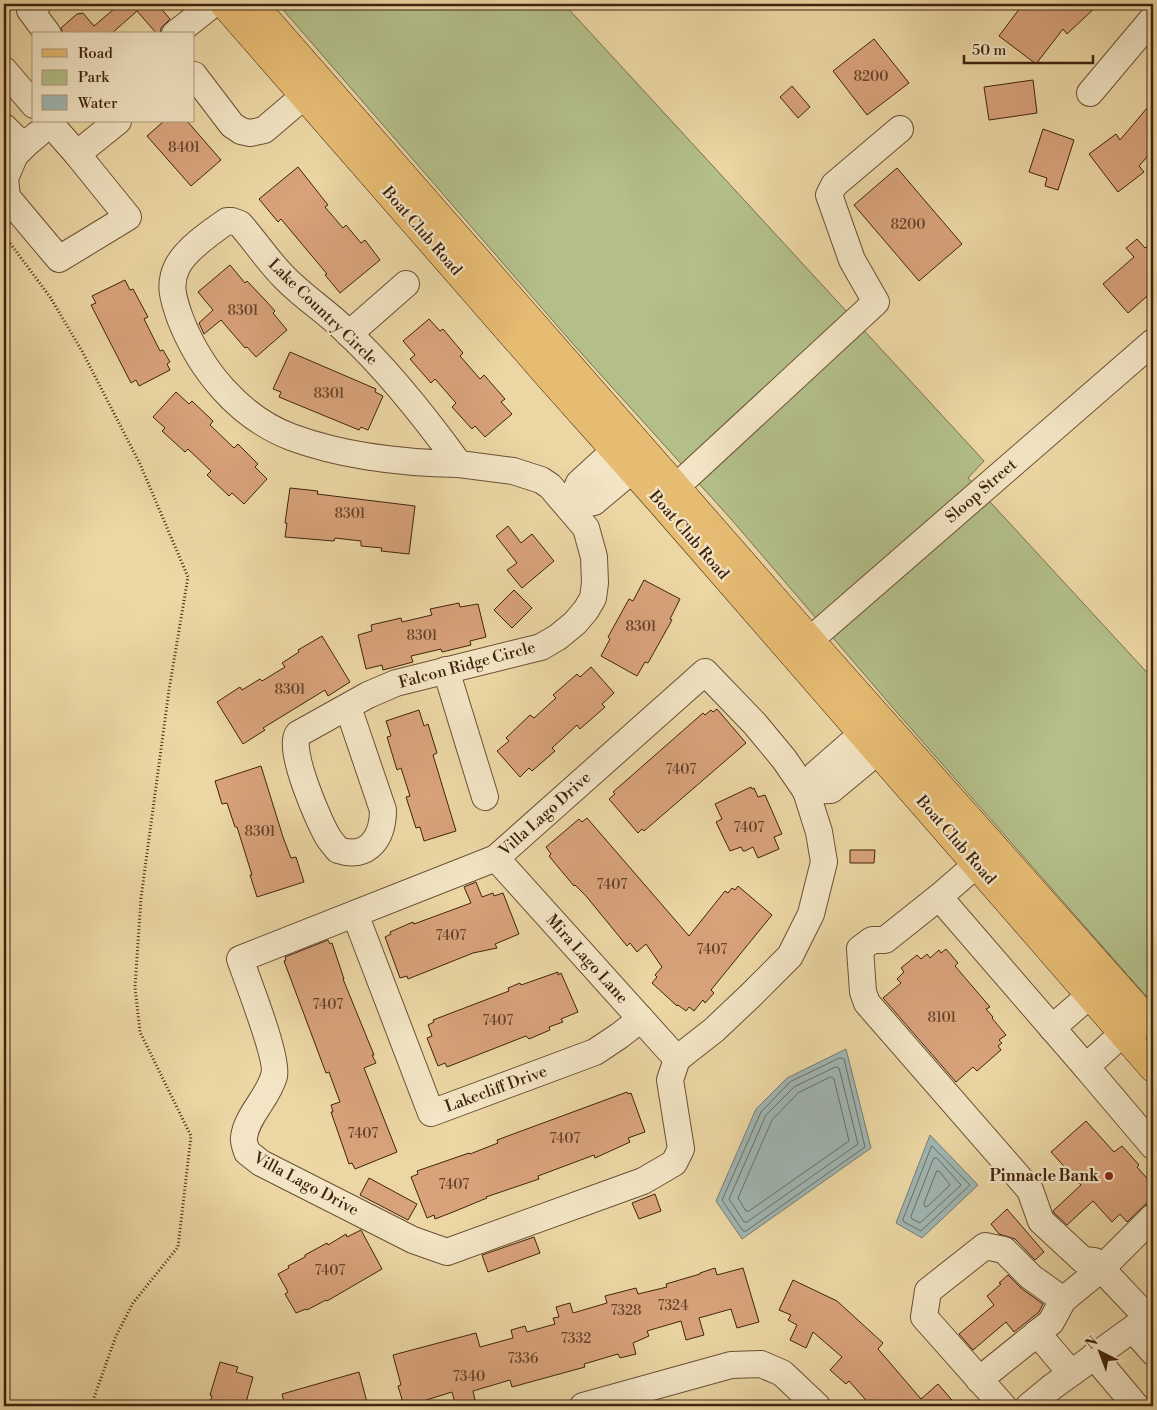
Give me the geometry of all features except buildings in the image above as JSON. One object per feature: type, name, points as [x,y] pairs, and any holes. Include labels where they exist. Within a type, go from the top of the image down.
[{"type":"main road","name":"Boat Club Road","points":[[224,4],[304,96],[630,456],[877,738],[1153,1026]]},
{"type":"main road","name":"Boat Club Road","points":[[253,4],[630,456],[676,487],[810,640],[877,738],[977,864],[1153,1068]]},
{"type":"street","points":[[38,4],[30,10],[46,32]]},
{"type":"street","points":[[178,32],[213,4]]},
{"type":"street","points":[[1090,94],[1153,18]]},
{"type":"street","points":[[4,70],[32,103]]},
{"type":"street","points":[[195,76],[232,125],[241,131],[250,133],[264,130],[304,96]]},
{"type":"street","points":[[41,122],[26,144],[15,155],[5,178],[7,197],[59,259],[128,217],[48,122]]},
{"type":"street","points":[[77,154],[117,122]]},
{"type":"street","points":[[4,127],[15,138],[26,144]]},
{"type":"street","points":[[676,487],[876,302],[852,260],[828,195],[834,186],[900,129]]},
{"type":"street","name":"Lake Country Circle","points":[[459,464],[403,393],[350,334],[294,287],[244,228],[235,222],[227,221],[184,256],[177,266],[172,290],[180,318],[194,349],[214,379],[229,396],[253,416],[290,437],[344,452],[384,460],[459,464],[513,471],[541,480],[550,486],[569,507]]},
{"type":"street","points":[[350,334],[406,284]]},
{"type":"street","name":"Sloop Street","points":[[810,640],[1153,342]]},
{"type":"street","points":[[569,507],[578,483],[630,456]]},
{"type":"street","name":"Falcon Ridge Circle","points":[[348,707],[383,810],[383,821],[376,840],[370,847],[355,853],[338,850],[328,838],[305,786],[300,768],[296,738],[305,729],[389,686],[541,647],[558,637],[575,623],[593,598],[595,583],[594,557],[586,528],[569,507]]},
{"type":"street","points":[[446,670],[485,798]]},
{"type":"street","name":"Villa Lago Drive","points":[[705,672],[755,724],[784,759],[806,791],[819,832],[824,862],[811,914],[790,956],[726,1019],[677,1059],[670,1080],[681,1149],[674,1162],[643,1181],[447,1252],[413,1240],[261,1163],[247,1152],[244,1138],[249,1122],[275,1075],[273,1060],[254,997],[240,959],[496,858],[705,672]]},
{"type":"street","points":[[806,791],[816,774],[877,738]]},
{"type":"street","name":"Mira Lago Lane","points":[[496,858],[677,1059]]},
{"type":"street","points":[[977,864],[885,940],[872,940],[860,949],[864,992],[867,1003],[1030,1190],[1041,1220],[1083,1260],[1094,1261],[1145,1320],[1153,1352]]},
{"type":"street","points":[[939,897],[1153,1146]]},
{"type":"street","name":"Lakecliff Drive","points":[[355,914],[431,1113],[595,1052],[641,1019]]},
{"type":"street","points":[[1052,1028],[1090,995]]},
{"type":"street","points":[[1086,1067],[1122,1033]]},
{"type":"street","points":[[979,1380],[1052,1322],[1063,1300],[1101,1269],[1153,1217]]},
{"type":"street","points":[[1002,1406],[924,1317],[928,1291],[984,1246],[1004,1250],[1032,1277],[1063,1300]]},
{"type":"street","points":[[1029,1406],[1052,1387],[1145,1320]]},
{"type":"street","points":[[1037,1333],[1071,1373]]},
{"type":"street","points":[[1094,1356],[1136,1406]]},
{"type":"street","points":[[583,1406],[731,1365],[761,1364],[782,1373],[817,1406]]},
{"type":"path","points":[[4,235],[50,297],[82,351],[140,464],[188,577],[169,690],[142,898],[135,987],[140,1032],[190,1136],[178,1247],[133,1303],[116,1336],[91,1406]]},
{"type":"green space","points":[[278,4],[564,4],[984,461],[968,478],[1153,679],[1153,1004],[900,716],[731,519],[573,344]]},
{"type":"water","points":[[846,1049],[871,1148],[742,1239],[716,1201],[756,1109],[787,1078]]},
{"type":"water","points":[[930,1135],[978,1185],[922,1238],[896,1223]]},
{"type":"place","name":"Pinnacle Bank","points":[[1109,1176]]}]
